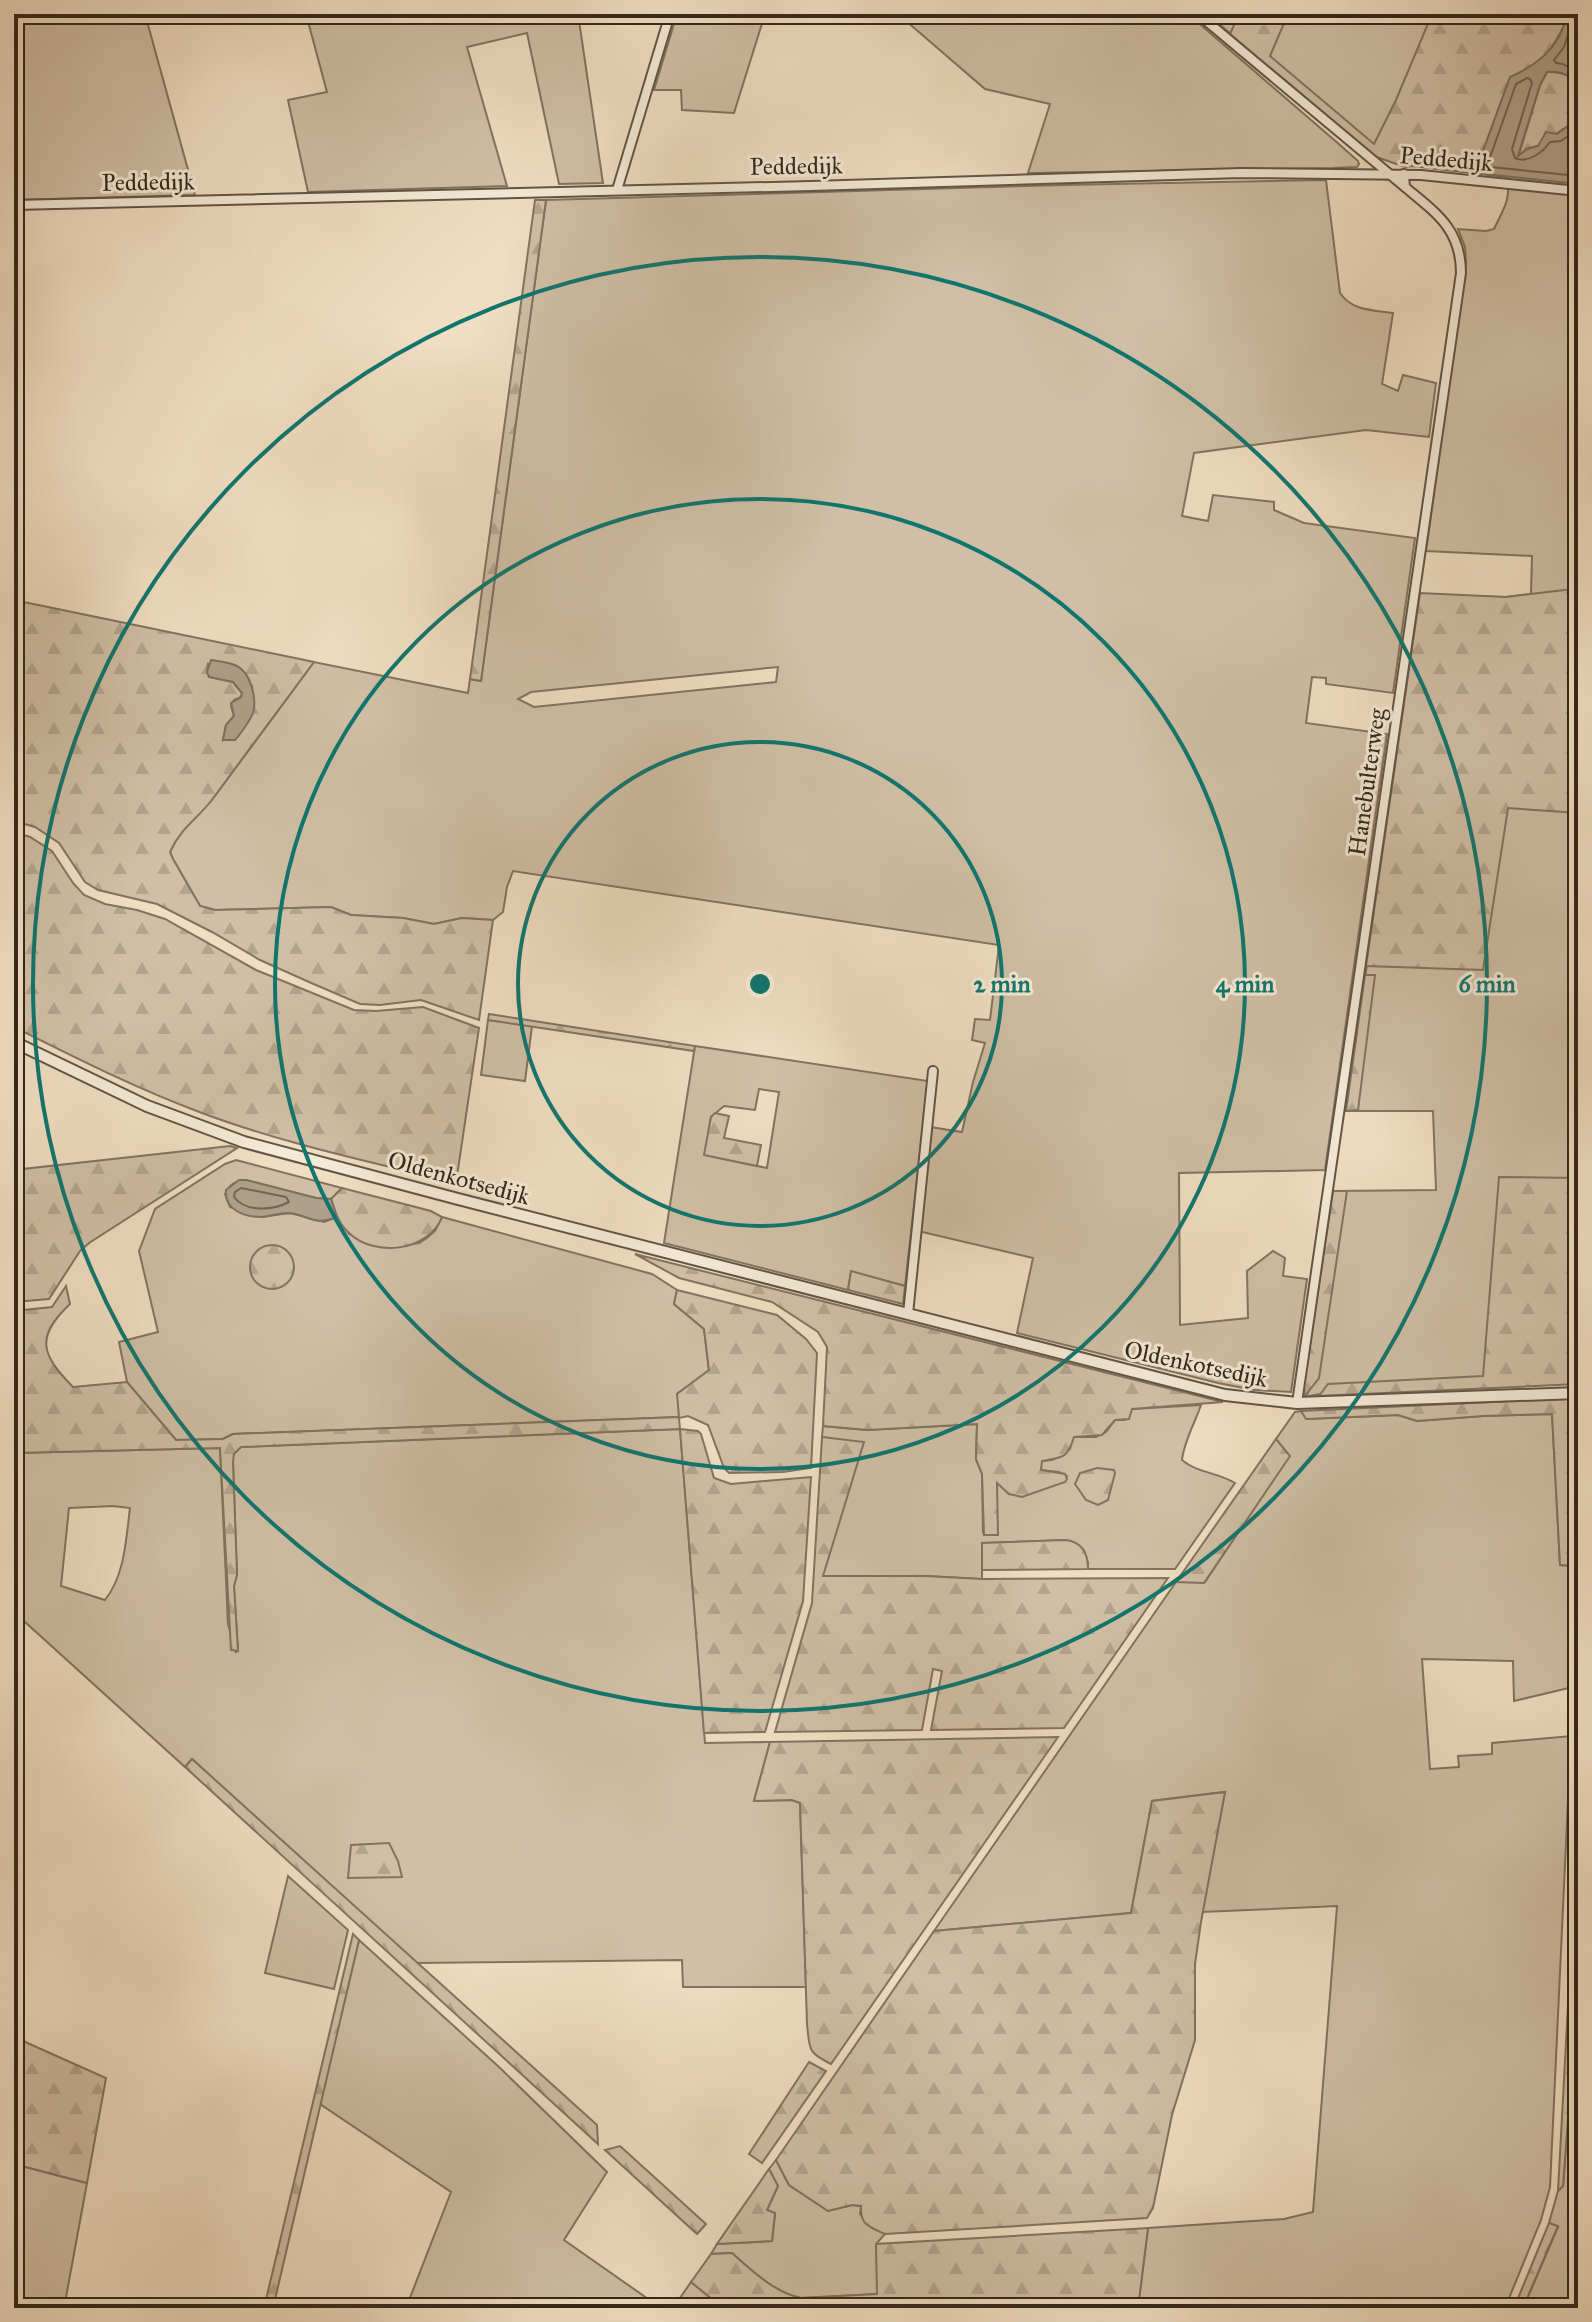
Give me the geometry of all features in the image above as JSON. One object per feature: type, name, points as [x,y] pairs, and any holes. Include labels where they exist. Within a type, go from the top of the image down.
[{"type":"street","points":[[617,190],[670,14]]},
{"type":"street","name":"Hanebulterweg","points":[[1198,14],[1441,218],[1459,246],[1461,273],[1297,1403]]},
{"type":"street","name":"Peddedijk","points":[[14,205],[1241,173],[1388,173],[1578,191]]},
{"type":"street","points":[[1404,174],[1405,187]]},
{"type":"street","name":"Oldenkotsedijk","points":[[14,1042],[147,1106],[244,1142],[1225,1395],[1297,1403],[1578,1393]]},
{"type":"street","points":[[908,1314],[933,1071]]},
{"type":"street","points":[[1576,1686],[1578,1597]]},
{"type":"green space","points":[[14,14],[145,14],[195,195],[14,200]]},
{"type":"green space","points":[[306,14],[578,14],[603,183],[559,184],[527,33],[467,47],[507,186],[308,192],[288,100],[327,92]]},
{"type":"green space","points":[[677,14],[765,14],[734,113],[682,110],[681,90],[654,90]]},
{"type":"green space","points":[[898,14],[1188,14],[1359,164],[1357,167],[1333,168],[1028,173],[1050,104],[985,89]]},
{"type":"green space","points":[[1207,14],[1578,14],[1578,1382],[1304,1397],[1308,1393],[1334,1191],[1436,1190],[1433,1111],[1346,1111],[1420,596],[1506,597],[1531,594],[1532,556],[1426,551],[1466,263],[1465,247],[1458,229],[1494,229],[1506,204],[1508,185],[1507,177],[1405,165],[1362,143]]},
{"type":"green space","points":[[1239,14],[1288,14],[1270,56],[1374,144],[1432,14],[1567,14],[1568,17],[1546,54],[1510,78],[1475,173],[1405,167],[1368,154],[1230,34]]},
{"type":"green space","points":[[1547,72],[1567,75],[1573,80],[1578,93],[1575,121],[1538,146],[1526,149],[1518,158],[1540,85]]},
{"type":"green space","points":[[1326,180],[1340,293],[1357,306],[1393,313],[1382,384],[1398,391],[1403,375],[1436,383],[1429,437],[1366,430],[1194,453],[1182,516],[1208,521],[1213,495],[1274,502],[1274,510],[1304,523],[1415,538],[1393,693],[1326,684],[1326,678],[1312,677],[1306,723],[1387,734],[1325,1170],[1179,1173],[1180,1325],[1248,1318],[1247,1271],[1273,1251],[1285,1258],[1283,1276],[1307,1279],[1291,1392],[1254,1390],[1218,1383],[1017,1333],[1033,1258],[918,1231],[930,1127],[962,1132],[985,1043],[972,1040],[975,1019],[990,1020],[999,945],[513,871],[503,912],[493,920],[462,918],[434,924],[403,918],[351,915],[331,907],[215,910],[200,906],[170,852],[181,831],[211,801],[314,662],[468,693],[470,679],[481,681],[546,200]],"holes":[[[778,667],[776,682],[534,707],[518,699],[531,692]]]},
{"type":"green space","points":[[535,200],[546,200],[481,681],[470,679]]},
{"type":"green space","points":[[1578,590],[1578,813],[1508,808],[1483,970],[1366,966],[1420,593],[1506,597]]},
{"type":"green space","points":[[14,600],[314,662],[211,801],[178,837],[170,852],[173,859],[200,906],[215,910],[331,907],[351,915],[403,918],[434,924],[462,918],[493,920],[479,1020],[421,1000],[360,1004],[260,960],[157,904],[98,890],[85,882],[59,843],[35,827],[14,821]],"holes":[[[208,664],[252,686],[249,719],[223,740],[226,725],[234,716],[231,706],[242,693],[233,682],[209,677]]]},
{"type":"green space","points":[[14,832],[30,837],[52,851],[84,895],[105,904],[165,919],[256,970],[354,1010],[423,1007],[479,1028],[456,1183],[328,1152],[233,1124],[130,1083],[14,1027]]},
{"type":"green space","points":[[1365,975],[1375,975],[1358,1110],[1346,1111]]},
{"type":"green space","points":[[489,1014],[695,1046],[694,1051],[488,1020]]},
{"type":"green space","points":[[488,1020],[532,1026],[525,1081],[481,1075]]},
{"type":"green space","points":[[695,1046],[928,1081],[905,1286],[851,1272],[848,1290],[664,1243]],"holes":[[[759,1089],[779,1092],[767,1168],[705,1155],[711,1117],[724,1106],[755,1110]]]},
{"type":"green space","points":[[715,1113],[729,1116],[724,1138],[761,1145],[757,1166],[704,1155],[711,1117]]},
{"type":"green space","points":[[230,1146],[237,1148],[89,1243],[80,1251],[49,1299],[14,1302],[14,1170]]},
{"type":"green space","points":[[236,1160],[342,1188],[331,1199],[246,1180],[231,1185],[225,1194],[230,1207],[261,1217],[290,1213],[324,1222],[337,1217],[349,1234],[391,1247],[419,1243],[435,1231],[442,1217],[652,1274],[677,1290],[674,1304],[704,1329],[709,1371],[678,1393],[679,1417],[233,1434],[223,1439],[176,1440],[127,1382],[119,1342],[158,1332],[139,1251],[155,1209]]},
{"type":"green space","points":[[1499,1177],[1578,1178],[1578,1384],[1319,1396],[1328,1384],[1483,1376]]},
{"type":"green space","points":[[342,1188],[431,1211],[442,1217],[426,1237],[414,1244],[386,1248],[373,1246],[349,1233],[340,1222],[331,1199]]},
{"type":"green space","points":[[1333,1191],[1347,1191],[1319,1378],[1304,1397],[1304,1385]]},
{"type":"green space","points":[[272,1245],[287,1252],[294,1267],[287,1282],[272,1289],[257,1282],[250,1267],[257,1252]]},
{"type":"green space","points":[[635,1254],[1223,1402],[1132,1409],[1129,1419],[1115,1420],[1102,1435],[1074,1437],[1063,1456],[1042,1461],[1041,1470],[1065,1474],[1065,1482],[1022,1497],[1009,1494],[997,1483],[998,1535],[984,1535],[982,1474],[976,1459],[977,1424],[867,1430],[823,1426],[827,1347],[818,1332],[772,1302],[679,1278]]},
{"type":"green space","points":[[851,1271],[905,1286],[903,1304],[848,1290]]},
{"type":"green space","points":[[66,1286],[70,1304],[51,1327],[47,1337],[46,1346],[54,1365],[73,1387],[127,1382],[176,1440],[223,1439],[233,1434],[679,1417],[677,1394],[709,1370],[704,1329],[674,1304],[677,1290],[777,1315],[806,1339],[817,1353],[811,1468],[729,1473],[724,1468],[708,1425],[688,1416],[679,1418],[680,1429],[241,1447],[234,1454],[233,1462],[238,1651],[231,1650],[220,1448],[14,1453],[14,1311],[52,1307]]},
{"type":"green space","points":[[1578,1398],[1575,1566],[1560,1565],[1552,1414],[1417,1421],[1398,1415],[1306,1419],[1301,1411]]},
{"type":"green space","points":[[1201,1405],[1182,1460],[1194,1468],[1235,1483],[1175,1569],[1088,1569],[1088,1562],[1066,1540],[982,1543],[982,1579],[822,1576],[863,1443],[822,1437],[823,1426],[867,1430],[977,1424],[976,1459],[982,1474],[983,1533],[997,1535],[997,1482],[1009,1494],[1065,1482],[1067,1476],[1059,1472],[1040,1470],[1042,1461],[1052,1460],[1070,1449],[1073,1437],[1096,1437],[1106,1432],[1115,1420],[1125,1420],[1132,1409]]},
{"type":"green space","points":[[1301,1411],[1307,1419],[1398,1415],[1417,1421],[1552,1414],[1560,1565],[1575,1566],[1573,1687],[1514,1701],[1513,1661],[1422,1659],[1430,1769],[1459,1767],[1458,1756],[1492,1754],[1492,1743],[1571,1736],[1550,2187],[1541,2220],[1505,2308],[1138,2308],[1148,2228],[1284,2219],[1313,2212],[1337,1906],[1202,1912],[1225,1792],[1152,1801],[1131,1913],[934,1931],[1176,1582],[1205,1582],[1289,1456],[1276,1439],[1295,1412]]},
{"type":"green space","points":[[680,1429],[705,1743],[770,1742],[754,1801],[792,1800],[800,1803],[806,1987],[683,1987],[682,1960],[416,1963],[192,1759],[185,1767],[14,1612],[14,1453],[220,1448],[228,1624],[236,1652],[233,1454],[241,1447]],"holes":[[[69,1508],[130,1508],[121,1568],[105,1600],[61,1586]]]},
{"type":"green space","points":[[680,1429],[701,1434],[714,1478],[731,1484],[811,1477],[803,1601],[765,1732],[704,1733]]},
{"type":"green space","points":[[822,1437],[864,1442],[823,1576],[1168,1578],[1064,1728],[931,1730],[942,1671],[933,1669],[922,1730],[775,1732],[812,1603]]},
{"type":"green space","points":[[1276,1439],[1290,1456],[1204,1583],[1176,1582]]},
{"type":"green space","points":[[1097,1468],[1114,1470],[1115,1473],[1108,1500],[1098,1505],[1086,1500],[1075,1484],[1080,1473]]},
{"type":"green space","points":[[1066,1540],[1077,1543],[1083,1550],[1088,1569],[982,1570],[982,1543]]},
{"type":"green space","points":[[1578,1732],[1578,2308],[1523,2308],[1558,2227],[1549,2223],[1558,2191],[1563,2186],[1573,2053],[1568,2053]]},
{"type":"green space","points":[[1058,1737],[831,2064],[814,2053],[807,2024],[800,1803],[792,1800],[754,1801],[770,1742]]},
{"type":"green space","points":[[192,1759],[597,2125],[598,2144],[185,1767]]},
{"type":"green space","points":[[1578,1766],[1578,1997],[1568,1997]]},
{"type":"green space","points":[[1225,1792],[1195,1964],[1195,2040],[1172,2115],[1153,2208],[1147,2218],[885,2234],[864,2222],[861,2206],[828,2211],[789,2185],[776,2160],[934,1931],[1131,1913],[1152,1801]]},
{"type":"green space","points":[[389,1843],[402,1877],[348,1878],[351,1845]]},
{"type":"green space","points":[[288,1876],[348,1930],[334,1989],[265,1973]]},
{"type":"green space","points":[[353,1934],[359,1940],[273,2308],[264,2308]]},
{"type":"green space","points":[[359,1940],[499,2067],[607,2172],[564,2240],[661,2308],[406,2308],[451,2192],[320,2104]]},
{"type":"green space","points":[[1568,2005],[1578,2005],[1578,2052],[1573,2053],[1563,2186],[1558,2191]]},
{"type":"green space","points":[[14,2037],[106,2078],[87,2183],[14,2164]]},
{"type":"green space","points":[[809,2062],[826,2071],[762,2163],[749,2154]]},
{"type":"green space","points":[[620,2146],[706,2224],[697,2234],[605,2150]]},
{"type":"green space","points":[[776,2160],[789,2185],[828,2211],[861,2206],[860,2214],[872,2228],[885,2234],[876,2244],[878,2294],[801,2298],[773,2286],[732,2253],[711,2254],[717,2244],[772,2241],[775,2214],[767,2210],[778,2186],[769,2169]]},
{"type":"green space","points":[[14,2164],[87,2183],[64,2308],[14,2308]]},
{"type":"green space","points":[[769,2169],[778,2186],[767,2210],[775,2213],[772,2241],[717,2244]]},
{"type":"green space","points":[[1549,2223],[1558,2226],[1523,2308],[1514,2308]]},
{"type":"green space","points":[[1148,2228],[1138,2308],[723,2308],[691,2282],[711,2254],[732,2253],[764,2280],[801,2298],[877,2294],[876,2244]]},
{"type":"green space","points":[[691,2282],[723,2308],[673,2308]]},
{"type":"water","points":[[1567,14],[1578,14],[1578,87],[1565,74],[1547,72],[1518,156],[1538,146],[1546,132],[1557,134],[1575,121],[1578,106],[1578,184],[1475,173],[1510,77],[1547,53],[1560,36]]},
{"type":"water","points":[[211,660],[242,669],[252,687],[253,713],[235,740],[223,740],[226,725],[234,716],[231,703],[242,693],[233,682],[209,677],[207,672]]},
{"type":"water","points":[[239,1180],[331,1199],[337,1217],[321,1221],[287,1213],[262,1217],[242,1214],[228,1203],[226,1197],[226,1190]]}]
